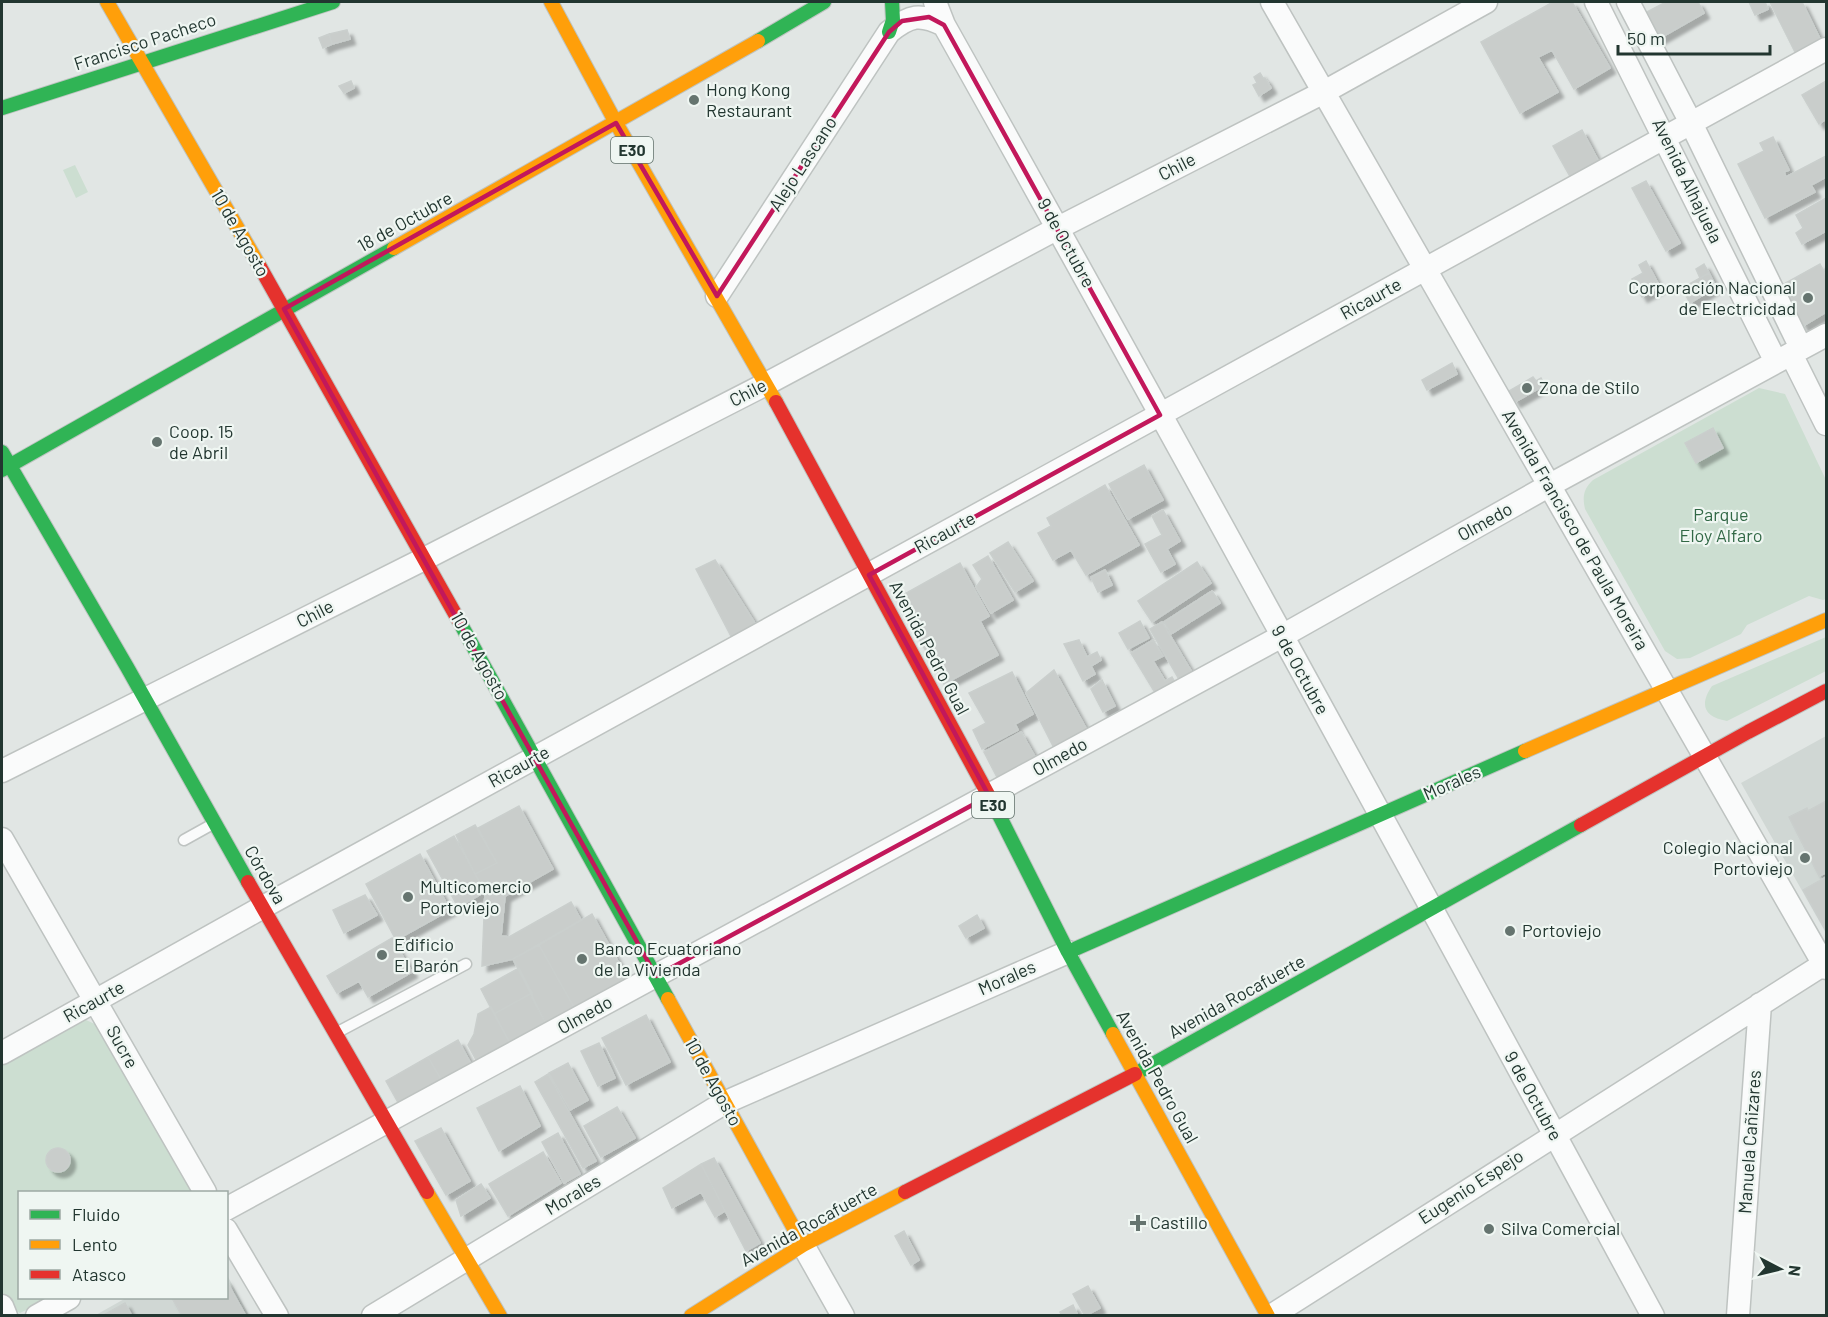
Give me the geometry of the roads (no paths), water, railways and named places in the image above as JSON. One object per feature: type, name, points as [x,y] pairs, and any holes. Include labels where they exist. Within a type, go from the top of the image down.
[{"type":"main road","name":"10 de Agosto","points":[[107,2],[284,309],[536,758],[803,1245]]},
{"type":"main road","name":"Francisco Pacheco","points":[[2,108],[333,2]]},
{"type":"main road","name":"Avenida Pedro Gual","points":[[550,2],[616,123],[766,384],[988,796],[1068,952],[1270,1316]]},
{"type":"main road","name":"18 de Octubre","points":[[5,468],[616,123],[824,2]]},
{"type":"main road","points":[[889,32],[893,21],[892,2]]},
{"type":"main road","name":"Córdova","points":[[2,452],[5,468],[145,699],[214,824],[500,1316]]},
{"type":"main road","name":"Morales","points":[[1068,952],[1827,620]]},
{"type":"main road","name":"Avenida Rocafuerte","points":[[691,1316],[803,1245],[1135,1074],[1704,756],[1827,691]]},
{"type":"street","name":"Alejo Lascano","points":[[717,296],[889,32],[906,2]]},
{"type":"street","points":[[935,2],[944,25]]},
{"type":"street","name":"Avenida Francisco de Paula Moreira","points":[[1272,2],[1826,966]]},
{"type":"street","name":"Chile","points":[[2,771],[766,384],[1058,228],[1324,92],[1486,2]]},
{"type":"street","name":"Avenida Alhajuela","points":[[1596,2],[1665,137],[1789,355]]},
{"type":"street","name":"Avenida Alhajuela","points":[[1628,2],[1691,123],[1789,355]]},
{"type":"street","name":"Alejo Lascano","points":[[889,32],[902,21],[915,17],[929,17],[944,25]]},
{"type":"street","name":"9 de Octubre","points":[[944,25],[1058,228],[1653,1316]]},
{"type":"street","name":"Ricaurte","points":[[2,1053],[263,907],[1827,49]]},
{"type":"street","name":"Olmedo","points":[[228,1208],[1282,636],[1550,485],[1827,335]]},
{"type":"street","points":[[1789,355],[1827,424]]},
{"type":"street","name":"Sucre","points":[[2,838],[204,1191]]},
{"type":"street","name":"Morales","points":[[373,1316],[724,1103],[1068,952]]},
{"type":"street","name":"Eugenio Espejo","points":[[1270,1316],[1760,1004],[1826,966]]},
{"type":"street","name":"Manuela Cañizares","points":[[1738,1316],[1760,1004]]},
{"type":"street","points":[[228,1233],[277,1316]]},
{"type":"street","name":"10 de Agosto","points":[[803,1245],[843,1316]]},
{"type":"street","points":[[38,1316],[67,1299]]},
{"type":"street","points":[[2,1306],[6,1316]]},
{"type":"lane","points":[[184,840],[214,824]]},
{"type":"lane","points":[[336,1034],[466,964]]},
{"type":"place","name":"Hong Kong Restaurant","points":[[694,100]]},
{"type":"place","name":"Corporación Nacional de Electricidad","points":[[1808,298]]},
{"type":"place","name":"Zona de Stilo","points":[[1527,388]]},
{"type":"place","name":"Coop. 15 de Abril","points":[[157,442]]},
{"type":"place","name":"Colegio Nacional Portoviejo","points":[[1805,858]]},
{"type":"place","name":"Multicomercio Portoviejo","points":[[408,897]]},
{"type":"place","name":"Portoviejo","points":[[1510,931]]},
{"type":"place","name":"Edificio El Barón","points":[[382,955]]},
{"type":"place","name":"Banco Ecuatoriano de la Vivienda","points":[[582,959]]},
{"type":"place","name":"Castillo","points":[[1138,1223]]},
{"type":"place","name":"Silva Comercial","points":[[1489,1229]]},
{"type":"park label","name":"Parque Eloy Alfaro","points":[[1721,525]]}]
